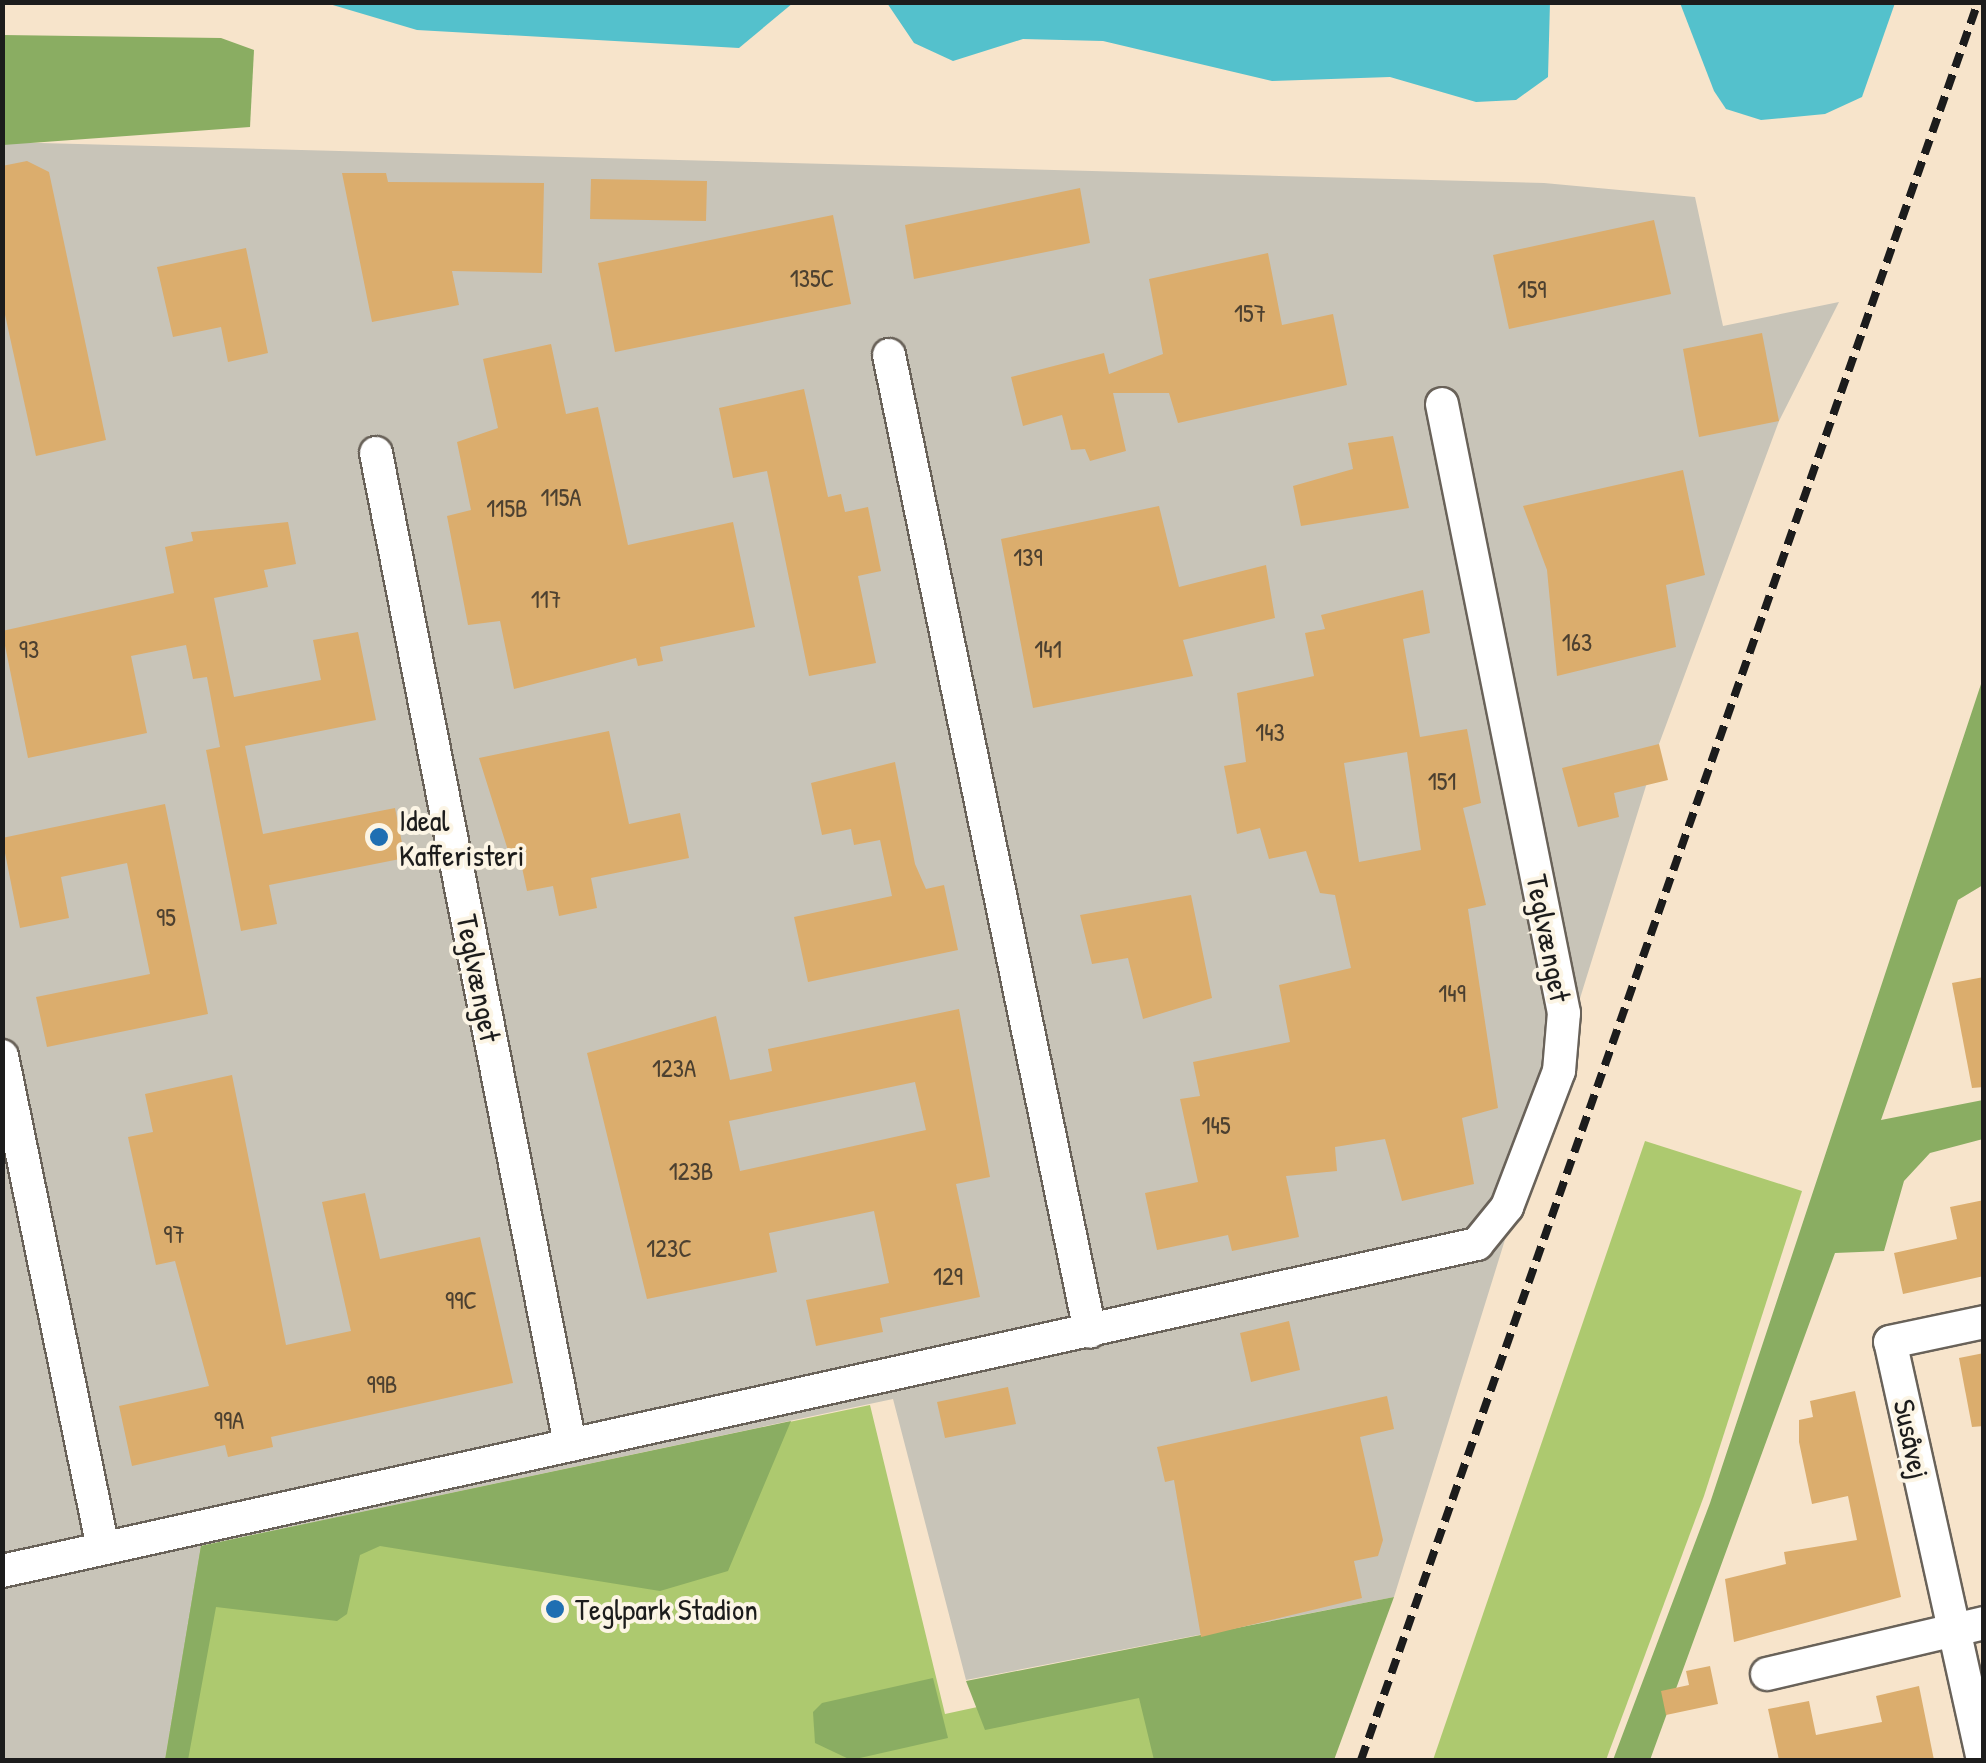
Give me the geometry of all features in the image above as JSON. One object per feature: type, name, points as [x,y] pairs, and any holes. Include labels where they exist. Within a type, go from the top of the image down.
[{"type":"street","points":[[889,355],[1090,1332]]},
{"type":"street","name":"Teglvænget","points":[[2,1571],[1477,1244],[1508,1207],[1558,1071],[1564,1013],[1442,404]]},
{"type":"street","name":"Teglvænget","points":[[376,453],[570,1445]]},
{"type":"street","points":[[2,1056],[102,1548]]},
{"type":"street","name":"Susåvej","points":[[1982,1760],[1968,1626],[1890,1342],[1984,1322]]},
{"type":"street","points":[[1767,1674],[1968,1626]]},
{"type":"shaded area","points":[[3,142],[1544,183],[1695,197],[1723,326],[1839,302],[1779,421],[1659,744],[1394,1597],[966,1680],[893,1399],[202,1546],[165,1760],[3,1760]]},
{"type":"green space","points":[[3,35],[221,38],[254,50],[250,127],[3,145]]},
{"type":"green space","points":[[1983,678],[1983,885],[1958,900],[1881,1120],[1983,1100],[1983,1139],[1930,1153],[1904,1181],[1884,1251],[1835,1253],[1650,1760],[1613,1760],[1710,1503]]},
{"type":"green space","points":[[1645,1141],[1802,1191],[1704,1496],[1606,1760],[1433,1760]]},
{"type":"green space","name":"Teglpark Stadion","points":[[870,1405],[945,1714],[1144,1671],[1165,1760],[165,1760],[201,1546]]},
{"type":"green space","points":[[791,1421],[728,1571],[660,1591],[380,1546],[360,1555],[347,1614],[337,1621],[216,1607],[188,1760],[165,1760],[201,1546]]},
{"type":"green space","points":[[1394,1597],[1334,1760],[1154,1760],[1139,1698],[985,1730],[966,1681]]},
{"type":"green space","points":[[933,1678],[948,1738],[851,1760],[815,1743],[813,1712],[822,1703]]},
{"type":"water","points":[[1550,2],[1548,77],[1516,100],[1476,102],[1390,77],[1272,81],[1103,41],[1023,39],[953,61],[914,43],[887,3]]},
{"type":"water","points":[[326,3],[793,3],[739,48],[417,30]]},
{"type":"water","points":[[1680,3],[1895,3],[1862,97],[1825,114],[1761,120],[1726,109],[1714,91]]},
{"type":"building","points":[[27,161],[49,172],[106,440],[36,456],[2,301],[2,166]]},
{"type":"building","points":[[342,173],[386,173],[388,182],[544,183],[542,273],[452,271],[459,305],[372,322]]},
{"type":"building","points":[[591,179],[707,181],[706,221],[590,219]]},
{"type":"building","points":[[1080,188],[1090,243],[914,279],[905,225]]},
{"type":"building","points":[[833,215],[851,304],[615,352],[598,263]]},
{"type":"building","points":[[1654,220],[1671,294],[1509,329],[1493,255]]},
{"type":"building","points":[[246,248],[268,353],[228,362],[221,327],[173,337],[157,267]]},
{"type":"building","points":[[1268,253],[1282,325],[1333,314],[1347,385],[1178,423],[1169,393],[1113,393],[1126,451],[1090,461],[1085,449],[1071,450],[1062,415],[1023,426],[1011,377],[1104,353],[1109,374],[1163,354],[1149,279]]},
{"type":"building","points":[[1762,333],[1779,421],[1699,437],[1683,349]]},
{"type":"building","points":[[551,344],[566,414],[598,407],[628,545],[733,522],[755,627],[660,647],[663,661],[638,666],[636,658],[514,689],[500,621],[468,625],[447,516],[471,510],[457,442],[498,428],[483,359]]},
{"type":"building","points":[[804,389],[828,497],[841,494],[845,512],[868,507],[881,571],[858,576],[876,663],[809,676],[767,471],[733,478],[719,408]]},
{"type":"building","points":[[1393,436],[1409,508],[1301,526],[1293,486],[1353,469],[1348,443]]},
{"type":"building","points":[[1683,470],[1705,575],[1666,585],[1676,647],[1557,676],[1547,570],[1523,506]]},
{"type":"building","points":[[1159,506],[1179,587],[1266,565],[1275,618],[1183,640],[1193,676],[1033,708],[1001,539]]},
{"type":"building","points":[[288,522],[296,564],[264,570],[268,587],[214,598],[234,697],[321,680],[313,640],[358,632],[376,720],[245,746],[263,834],[395,808],[405,858],[269,885],[277,924],[241,931],[206,750],[220,747],[207,677],[193,679],[186,645],[131,656],[147,733],[28,758],[2,631],[174,593],[165,547],[193,541],[191,532]]},
{"type":"building","points":[[1423,590],[1430,633],[1403,639],[1420,737],[1467,729],[1481,803],[1463,808],[1486,905],[1468,909],[1498,1108],[1462,1118],[1474,1184],[1402,1201],[1385,1139],[1335,1147],[1337,1171],[1286,1176],[1299,1237],[1232,1251],[1228,1235],[1157,1250],[1145,1193],[1198,1182],[1180,1099],[1200,1096],[1193,1062],[1290,1042],[1279,985],[1351,968],[1335,895],[1320,893],[1306,851],[1269,859],[1260,828],[1237,834],[1224,766],[1246,762],[1237,693],[1314,676],[1305,633],[1325,629],[1321,615]],"holes":[[[1407,752],[1421,850],[1359,862],[1344,763]]]},
{"type":"building","points":[[609,731],[629,824],[680,813],[689,858],[591,878],[597,908],[559,916],[553,886],[527,891],[520,858],[511,860],[479,758]]},
{"type":"building","points":[[1659,744],[1668,780],[1614,793],[1619,817],[1578,827],[1562,768]]},
{"type":"building","points":[[895,762],[915,864],[926,889],[944,885],[958,950],[808,982],[794,917],[892,896],[880,840],[854,845],[851,829],[822,835],[811,783]]},
{"type":"building","points":[[165,804],[208,1014],[47,1047],[36,997],[150,974],[127,863],[61,877],[69,918],[20,928],[2,838]]},
{"type":"building","points":[[1191,895],[1212,998],[1143,1019],[1128,958],[1092,964],[1080,915]]},
{"type":"building","points":[[1984,977],[1984,1087],[1972,1088],[1952,983]]},
{"type":"building","points":[[959,1009],[990,1177],[956,1184],[980,1297],[880,1318],[883,1332],[816,1346],[806,1300],[889,1283],[874,1211],[769,1233],[777,1272],[647,1299],[587,1053],[716,1016],[730,1080],[772,1071],[768,1049]],"holes":[[[915,1082],[926,1130],[740,1171],[729,1121]]]},
{"type":"building","points":[[232,1075],[286,1345],[351,1331],[322,1202],[365,1193],[380,1259],[480,1237],[513,1383],[271,1437],[273,1447],[228,1457],[225,1445],[132,1466],[119,1406],[209,1386],[175,1261],[156,1265],[128,1137],[153,1132],[145,1094]]},
{"type":"building","points":[[1984,1200],[1984,1276],[1903,1294],[1894,1253],[1957,1239],[1950,1207]]},
{"type":"building","points":[[1289,1321],[1300,1370],[1251,1382],[1240,1333]]},
{"type":"building","points":[[1984,1353],[1984,1426],[1972,1427],[1959,1358]]},
{"type":"building","points":[[1008,1387],[1016,1424],[945,1438],[937,1402]]},
{"type":"building","points":[[1855,1391],[1901,1597],[1734,1642],[1725,1579],[1786,1564],[1784,1552],[1857,1540],[1848,1496],[1812,1504],[1799,1442],[1799,1420],[1813,1417],[1810,1401]]},
{"type":"building","points":[[1387,1396],[1394,1429],[1360,1437],[1383,1540],[1378,1556],[1354,1561],[1362,1598],[1201,1637],[1174,1480],[1165,1482],[1157,1447]]},
{"type":"building","points":[[1710,1666],[1718,1704],[1666,1715],[1661,1691],[1689,1685],[1686,1671]]},
{"type":"building","points":[[1919,1686],[1934,1760],[1779,1760],[1768,1709],[1809,1701],[1816,1735],[1882,1722],[1876,1696]]},
{"type":"railway","points":[[1361,1760],[1978,2]]},
{"type":"place","name":"Ideal Kafferisteri","points":[[379,837]]},
{"type":"place","name":"Teglpark Stadion","points":[[555,1609]]}]
